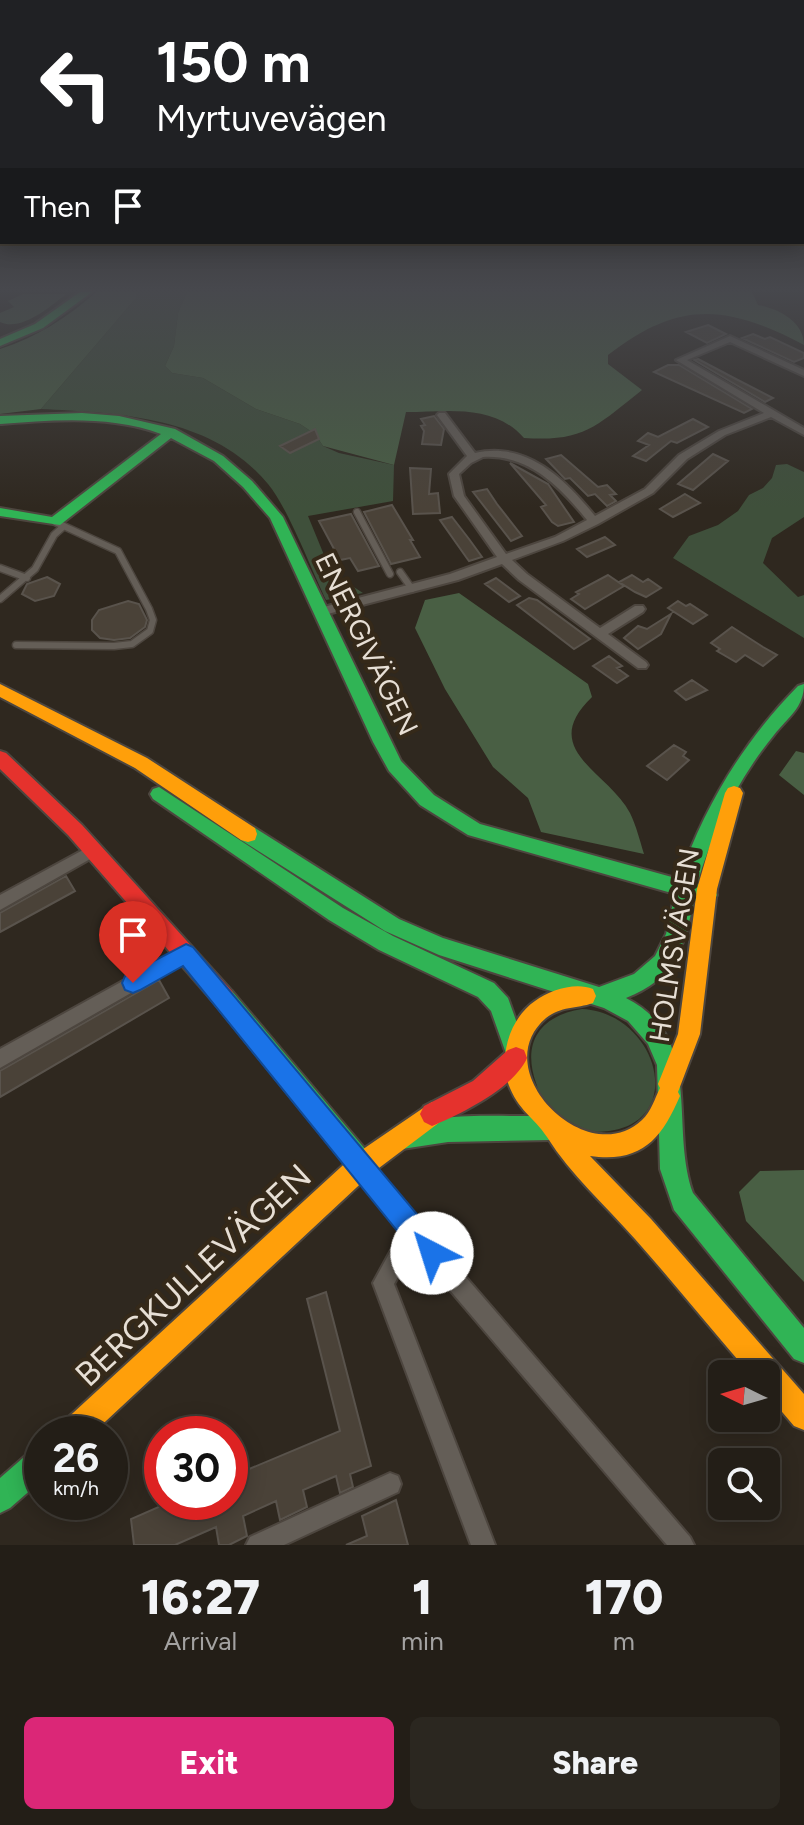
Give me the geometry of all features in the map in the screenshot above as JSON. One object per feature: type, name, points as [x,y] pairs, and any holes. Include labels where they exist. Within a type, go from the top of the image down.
[{"type":"main road","name":"ENERGIVÄGEN","points":[[0,420],[102,418],[171,432],[220,455],[258,488],[389,754],[427,800],[475,830],[508,842],[707,895]]},
{"type":"main road","points":[[0,512],[60,524],[171,432]]},
{"type":"main road","points":[[0,690],[141,763],[349,901],[392,925],[439,946],[627,1008],[650,1028],[665,1055],[672,1169],[683,1201],[804,1349]]},
{"type":"main road","name":"HOLMSVÄGEN","points":[[669,1089],[692,1034],[707,895],[723,823],[742,767],[772,723],[804,690]]},
{"type":"main road","points":[[0,706],[130,776],[336,914],[386,943],[486,990],[500,1005],[516,1054],[522,1092],[537,1115],[642,1228],[804,1416]]},
{"type":"main road","points":[[0,758],[94,850],[186,953],[362,1165]]},
{"type":"main road","name":"HOLMSVÄGEN","points":[[595,997],[631,987],[661,964],[671,945],[686,889],[712,814],[730,777],[742,767]]},
{"type":"main road","points":[[516,1054],[522,1031],[541,1009],[569,997],[595,997]]},
{"type":"main road","name":"BERGKULLEVÄGEN","points":[[90,1416],[362,1165],[420,1121],[481,1089],[516,1054]]},
{"type":"main road","points":[[554,1131],[598,1146],[628,1142],[652,1126],[669,1089]]},
{"type":"main road","name":"BERGKULLEVÄGEN","points":[[400,1138],[448,1130],[554,1131]]},
{"type":"main road","points":[[0,1498],[24,1476]]},
{"type":"street","points":[[682,364],[804,432]]},
{"type":"street","points":[[786,364],[804,373]]},
{"type":"street","points":[[320,612],[412,589],[504,559],[594,522],[649,491],[683,457],[722,433],[773,413]]},
{"type":"street","points":[[442,415],[472,456]]},
{"type":"street","points":[[594,522],[541,466],[508,454],[472,456],[454,474],[459,496],[504,559],[642,665]]},
{"type":"street","points":[[600,633],[639,609]]},
{"type":"street","points":[[0,903],[94,850]]},
{"type":"street","points":[[0,1059],[186,953]]},
{"type":"street","points":[[362,1165],[413,1231],[682,1545]]},
{"type":"street","points":[[413,1231],[383,1283],[483,1545]]},
{"type":"street","points":[[258,1545],[390,1484]]},
{"type":"lane","points":[[357,512],[390,574]]},
{"type":"lane","points":[[0,599],[27,578],[60,524],[118,551],[153,620],[150,631],[132,644],[16,645]]},
{"type":"lane","points":[[0,568],[27,578]]},
{"type":"lane","points":[[400,572],[412,589]]},
{"type":"green space","points":[[0,364],[79,364],[41,409],[0,414]]},
{"type":"green space","points":[[79,364],[166,364],[172,373],[203,378],[256,409],[300,424],[315,434],[323,446],[339,453],[394,465],[393,501],[308,516],[331,572],[363,593],[326,600],[276,495],[246,462],[221,445],[164,423],[102,413],[41,409]]},
{"type":"green space","points":[[608,364],[642,390],[589,429],[545,439],[524,438],[512,427],[484,414],[406,412],[394,465],[323,446],[315,434],[300,424],[256,409],[203,378],[172,373],[165,366]]},
{"type":"green space","points":[[787,464],[804,472],[804,517],[772,538],[763,563],[798,597],[804,595],[804,638],[673,558],[689,536],[718,525],[738,511],[749,495],[763,488],[772,478],[776,465]]},
{"type":"green space","points":[[459,593],[588,684],[592,697],[577,715],[572,732],[574,746],[630,813],[644,854],[541,832],[528,798],[493,767],[445,689],[415,628],[425,600]]},
{"type":"green space","points":[[796,751],[804,753],[804,795],[779,775]]},
{"type":"green space","points":[[582,1009],[607,1015],[627,1027],[643,1044],[652,1064],[655,1084],[651,1103],[639,1119],[619,1129],[596,1132],[584,1129],[551,1109],[539,1095],[531,1056],[538,1034],[555,1018]]},
{"type":"green space","points":[[804,1170],[804,1282],[746,1221],[739,1192],[760,1171]]},
{"type":"building","points":[[701,364],[708,364],[773,398],[765,402]]},
{"type":"building","points":[[668,365],[679,365],[752,409],[744,413],[654,372]]},
{"type":"building","points":[[434,416],[444,429],[441,445],[422,444],[424,431],[421,426],[425,425],[421,419]]},
{"type":"building","points":[[693,419],[708,427],[677,443],[671,441],[646,461],[633,456],[649,445],[638,441],[648,433],[658,437]]},
{"type":"building","points":[[315,429],[319,439],[290,453],[280,446]]},
{"type":"building","points":[[713,454],[728,461],[693,490],[678,484]]},
{"type":"building","points":[[561,455],[598,487],[607,485],[616,494],[610,495],[616,501],[607,506],[595,494],[588,496],[570,478],[565,479],[546,459]]},
{"type":"building","points":[[510,463],[548,484],[574,522],[558,526],[552,522],[541,507],[546,505]]},
{"type":"building","points":[[410,468],[431,469],[429,494],[438,493],[440,513],[413,514]]},
{"type":"building","points":[[487,489],[522,536],[511,541],[473,492]]},
{"type":"building","points":[[685,494],[700,503],[673,517],[660,509]]},
{"type":"building","points":[[392,505],[420,557],[391,564],[364,512]]},
{"type":"building","points":[[351,514],[379,566],[358,571],[350,558],[340,560],[319,521]]},
{"type":"building","points":[[452,517],[482,557],[469,561],[466,557],[440,520]]},
{"type":"building","points":[[605,537],[615,545],[587,557],[577,549]]},
{"type":"building","points":[[608,575],[624,586],[585,609],[571,599],[579,594],[576,592]]},
{"type":"building","points":[[632,575],[643,582],[648,579],[661,588],[646,597],[619,582]]},
{"type":"building","points":[[47,577],[60,584],[54,596],[35,601],[22,594],[27,584]]},
{"type":"building","points":[[496,578],[520,596],[509,602],[485,584]]},
{"type":"building","points":[[529,598],[537,600],[590,639],[574,649],[517,605]]},
{"type":"building","points":[[128,601],[139,604],[147,620],[145,627],[130,638],[100,638],[92,630],[92,620],[99,610]]},
{"type":"building","points":[[678,601],[686,606],[690,604],[707,615],[693,624],[668,608]]},
{"type":"building","points":[[671,614],[661,634],[638,649],[624,638],[638,626],[647,629]]},
{"type":"building","points":[[732,627],[777,655],[763,666],[745,655],[736,662],[717,651],[720,649],[711,643]]},
{"type":"building","points":[[609,656],[622,666],[617,668],[628,676],[617,683],[593,666]]},
{"type":"building","points":[[692,680],[707,690],[686,700],[675,691]]},
{"type":"building","points":[[674,745],[686,752],[683,756],[689,760],[667,780],[647,766]]},
{"type":"building","points":[[66,876],[75,891],[0,932],[0,913]]},
{"type":"building","points":[[159,980],[169,998],[0,1097],[0,1071]]},
{"type":"building","points":[[326,1292],[371,1466],[350,1474],[353,1487],[340,1493],[336,1476],[303,1490],[307,1507],[280,1520],[276,1501],[248,1514],[248,1469],[340,1431],[307,1299]]},
{"type":"building","points":[[396,1500],[408,1545],[346,1545],[367,1536],[362,1516]]},
{"type":"building","points":[[144,1513],[144,1520],[244,1520],[247,1536],[229,1545],[219,1545],[216,1527],[175,1545],[134,1545],[131,1519]]},
{"type":"traffic: fast","points":[[0,420],[42,417],[119,420],[154,427],[187,440],[218,458],[248,484],[276,517],[382,742],[395,766],[427,800],[475,830],[707,895]]},
{"type":"traffic: fast","points":[[0,512],[55,522],[171,432]]},
{"type":"traffic: fast","points":[[599,997],[642,981],[662,963],[676,934],[697,854],[720,802],[766,732],[804,690]]},
{"type":"traffic: fast","points":[[159,794],[336,914],[386,943],[486,990],[500,1005],[516,1051]]},
{"type":"traffic: fast","points":[[248,834],[392,925],[439,946],[609,1000],[636,1014],[656,1037],[668,1065],[672,1169],[683,1201],[804,1349]]},
{"type":"traffic: fast","points":[[224,998],[362,1165]]},
{"type":"traffic: fast","points":[[402,1137],[448,1130],[551,1128]]},
{"type":"traffic: fast","points":[[0,1498],[24,1476]]},
{"type":"traffic: slow","points":[[0,690],[141,763],[248,834]]},
{"type":"traffic: slow","points":[[670,1084],[689,1034],[707,889],[734,793]]},
{"type":"traffic: slow","points":[[585,996],[557,1000],[541,1009],[528,1022],[515,1060],[519,1082],[530,1102],[546,1120],[565,1134],[586,1144],[609,1147],[630,1142],[650,1129],[668,1096]]},
{"type":"traffic: slow","points":[[90,1416],[362,1165],[432,1114]]},
{"type":"traffic: slow","points":[[557,1133],[574,1157],[642,1228],[804,1416]]},
{"type":"traffic: jam","points":[[0,758],[75,830],[224,998]]},
{"type":"traffic: jam","points":[[432,1114],[481,1089],[516,1058]]},
{"type":"route","points":[[133,983],[186,953],[432,1253]]}]
